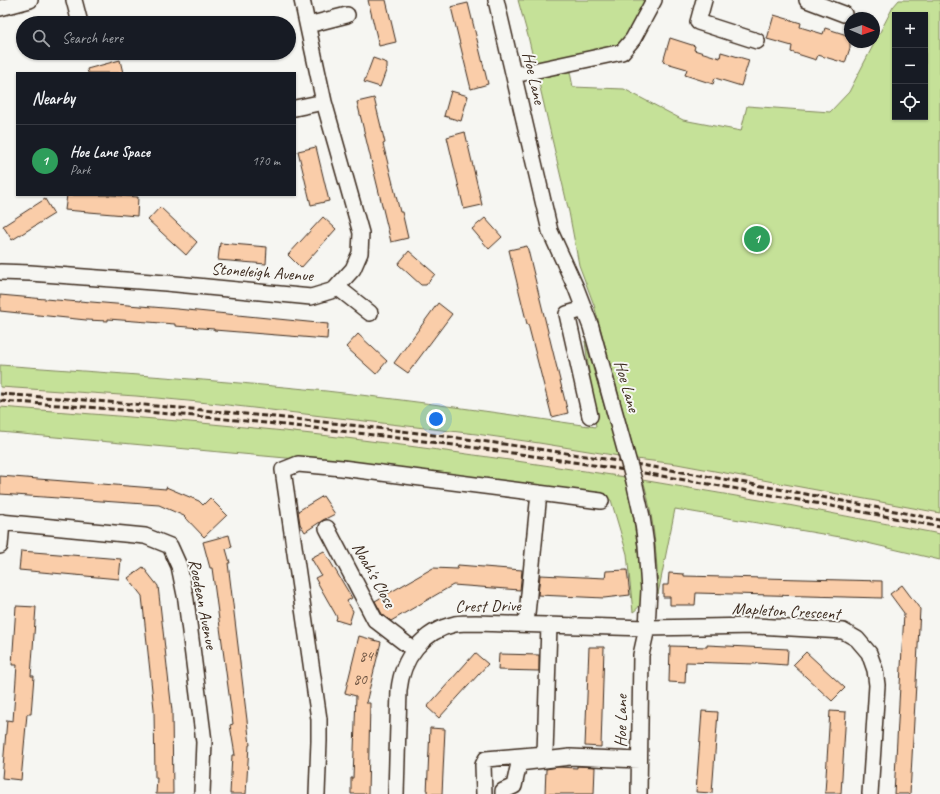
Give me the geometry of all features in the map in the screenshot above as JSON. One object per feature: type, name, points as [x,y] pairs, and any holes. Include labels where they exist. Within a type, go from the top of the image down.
[{"type":"street","points":[[0,8],[30,0]]},
{"type":"street","points":[[74,0],[78,16]]},
{"type":"street","name":"Stoneleigh Avenue","points":[[0,272],[166,283],[312,297],[334,290],[353,269],[356,263],[360,253],[360,233],[324,102],[302,0]]},
{"type":"street","name":"Hoe Lane","points":[[496,0],[550,231],[591,327],[634,481],[642,516],[650,590],[647,628],[641,655],[639,794]]},
{"type":"street","points":[[514,75],[622,52],[633,39],[654,0]]},
{"type":"street","points":[[704,0],[698,22],[757,41]]},
{"type":"street","points":[[807,0],[844,14]]},
{"type":"street","points":[[308,25],[347,15]]},
{"type":"street","points":[[296,108],[324,102]]},
{"type":"street","points":[[337,287],[370,313]]},
{"type":"street","points":[[584,309],[567,314],[590,416]]},
{"type":"street","points":[[317,794],[319,719],[283,470],[298,464],[601,501]]},
{"type":"street","points":[[526,624],[539,493]]},
{"type":"street","points":[[0,546],[1,522]]},
{"type":"street","name":"Roedean Avenue","points":[[1,522],[145,536],[170,546],[180,566],[186,600],[204,742],[202,794]]},
{"type":"street","name":"Noah's Close","points":[[327,528],[375,620],[414,650]]},
{"type":"street","name":"Crest Drive","points":[[396,794],[400,678],[405,664],[414,650],[431,634],[456,624],[526,624],[647,628]]},
{"type":"street","points":[[484,794],[483,765],[486,759],[545,754],[549,625]]},
{"type":"street","name":"Mapleton Crescent","points":[[647,628],[756,626],[843,631],[857,639],[869,653],[876,670],[877,686],[870,794]]},
{"type":"street","points":[[502,794],[503,791],[514,786],[519,763],[570,757],[639,760]]},
{"type":"shaded area","points":[[0,387],[136,396],[383,423],[539,443],[677,464],[940,513],[940,534],[705,490],[483,456],[244,427],[0,407]]},
{"type":"green space","points":[[518,0],[647,0],[620,46],[570,72],[573,87],[624,89],[683,120],[741,131],[747,106],[830,112],[849,92],[872,48],[880,48],[880,32],[893,7],[899,0],[940,0],[940,513],[677,464],[636,459],[594,305],[579,265],[569,212],[528,36]]},
{"type":"green space","points":[[585,341],[619,456],[476,434],[219,404],[136,396],[0,387],[0,365],[204,380],[326,391],[427,403],[596,427]]},
{"type":"green space","points":[[0,407],[201,423],[321,435],[625,477],[632,509],[638,549],[642,596],[641,601],[633,612],[627,554],[611,500],[407,472],[286,458],[0,432]]},
{"type":"green space","points":[[642,480],[783,504],[940,534],[940,560],[846,538],[675,509],[658,594],[653,524],[644,483]]},
{"type":"building","points":[[368,0],[386,0],[396,42],[379,46]]},
{"type":"building","points":[[468,3],[488,84],[471,89],[451,7]]},
{"type":"building","points":[[774,15],[801,23],[800,27],[823,34],[825,28],[844,34],[844,48],[850,48],[845,63],[818,55],[816,60],[791,52],[792,46],[767,39]]},
{"type":"building","points":[[670,38],[695,46],[694,50],[720,58],[721,52],[749,60],[741,86],[715,78],[713,84],[685,75],[687,69],[663,62]]},
{"type":"building","points":[[373,58],[387,63],[387,68],[380,87],[364,82]]},
{"type":"building","points":[[120,60],[123,72],[88,72],[87,69]]},
{"type":"building","points":[[451,91],[468,96],[461,121],[444,116]]},
{"type":"building","points":[[374,98],[385,143],[383,144],[408,238],[391,242],[357,102]]},
{"type":"building","points":[[465,132],[482,205],[464,209],[447,137]]},
{"type":"building","points":[[316,147],[329,201],[311,205],[298,151]]},
{"type":"building","points":[[67,196],[138,197],[137,216],[65,210]]},
{"type":"building","points":[[45,199],[54,214],[12,240],[3,226]]},
{"type":"building","points":[[160,207],[197,242],[186,255],[148,220]]},
{"type":"building","points":[[323,217],[336,229],[301,268],[288,255]]},
{"type":"building","points":[[485,218],[502,237],[489,249],[472,229]]},
{"type":"building","points":[[220,243],[267,247],[266,264],[218,260]]},
{"type":"building","points":[[527,246],[568,413],[552,417],[509,250]]},
{"type":"building","points":[[409,251],[435,274],[426,285],[421,285],[398,264]]},
{"type":"building","points":[[0,295],[177,309],[328,324],[327,339],[214,330],[175,326],[175,324],[108,319],[108,321],[86,320],[0,311]]},
{"type":"building","points":[[438,303],[452,314],[408,373],[394,363]]},
{"type":"building","points":[[358,334],[387,361],[376,374],[346,347]]},
{"type":"building","points":[[0,476],[166,489],[166,487],[199,501],[203,505],[210,498],[227,515],[204,537],[184,516],[159,505],[0,494]]},
{"type":"building","points":[[323,496],[335,514],[305,532],[300,524],[298,511]]},
{"type":"building","points":[[229,535],[232,547],[226,549],[230,563],[228,563],[250,745],[246,794],[230,794],[232,755],[235,755],[230,725],[233,724],[212,568],[210,568],[203,542]]},
{"type":"building","points":[[21,551],[121,559],[119,579],[19,570]]},
{"type":"building","points":[[324,551],[352,598],[347,601],[353,611],[349,624],[336,620],[337,617],[315,578],[321,575],[311,558]]},
{"type":"building","points":[[458,565],[522,570],[520,590],[453,585],[391,621],[382,614],[375,601],[433,568],[457,569]]},
{"type":"building","points":[[143,567],[158,586],[172,711],[173,794],[156,794],[157,778],[155,778],[154,709],[142,596],[128,578]]},
{"type":"building","points":[[627,570],[630,595],[604,598],[538,595],[540,575],[605,578],[606,571]]},
{"type":"building","points":[[669,573],[684,574],[684,576],[882,581],[882,598],[696,593],[695,605],[670,605],[670,597],[663,597],[663,585],[668,585]]},
{"type":"building","points":[[902,585],[920,609],[910,794],[894,794],[904,613],[890,594]]},
{"type":"building","points":[[16,606],[36,607],[31,676],[34,676],[31,714],[27,714],[21,780],[2,778],[7,720],[13,721],[17,665],[12,665]]},
{"type":"building","points":[[359,636],[381,642],[366,703],[370,703],[368,794],[351,794],[356,696],[345,693]]},
{"type":"building","points":[[707,645],[788,649],[787,665],[686,662],[685,683],[669,682],[670,646],[707,647]]},
{"type":"building","points":[[589,647],[604,647],[601,747],[585,746]]},
{"type":"building","points":[[806,652],[845,688],[832,701],[793,665]]},
{"type":"building","points":[[475,653],[488,664],[439,718],[427,707]]},
{"type":"building","points":[[499,654],[539,655],[539,671],[498,670]]},
{"type":"building","points":[[702,711],[718,712],[712,793],[696,792]]},
{"type":"building","points":[[830,711],[846,712],[841,793],[825,793]]},
{"type":"building","points":[[430,728],[445,729],[442,794],[427,794]]},
{"type":"building","points":[[577,766],[595,767],[594,794],[545,794],[546,769],[558,767],[577,768]]},
{"type":"railway","points":[[0,394],[307,420],[459,438],[611,460],[735,481],[940,520]]},
{"type":"railway","points":[[0,401],[140,411],[280,424],[490,450],[608,467],[703,483],[940,527]]},
{"type":"place","name":"Hoe Lane Space","points":[[757,239]]}]
